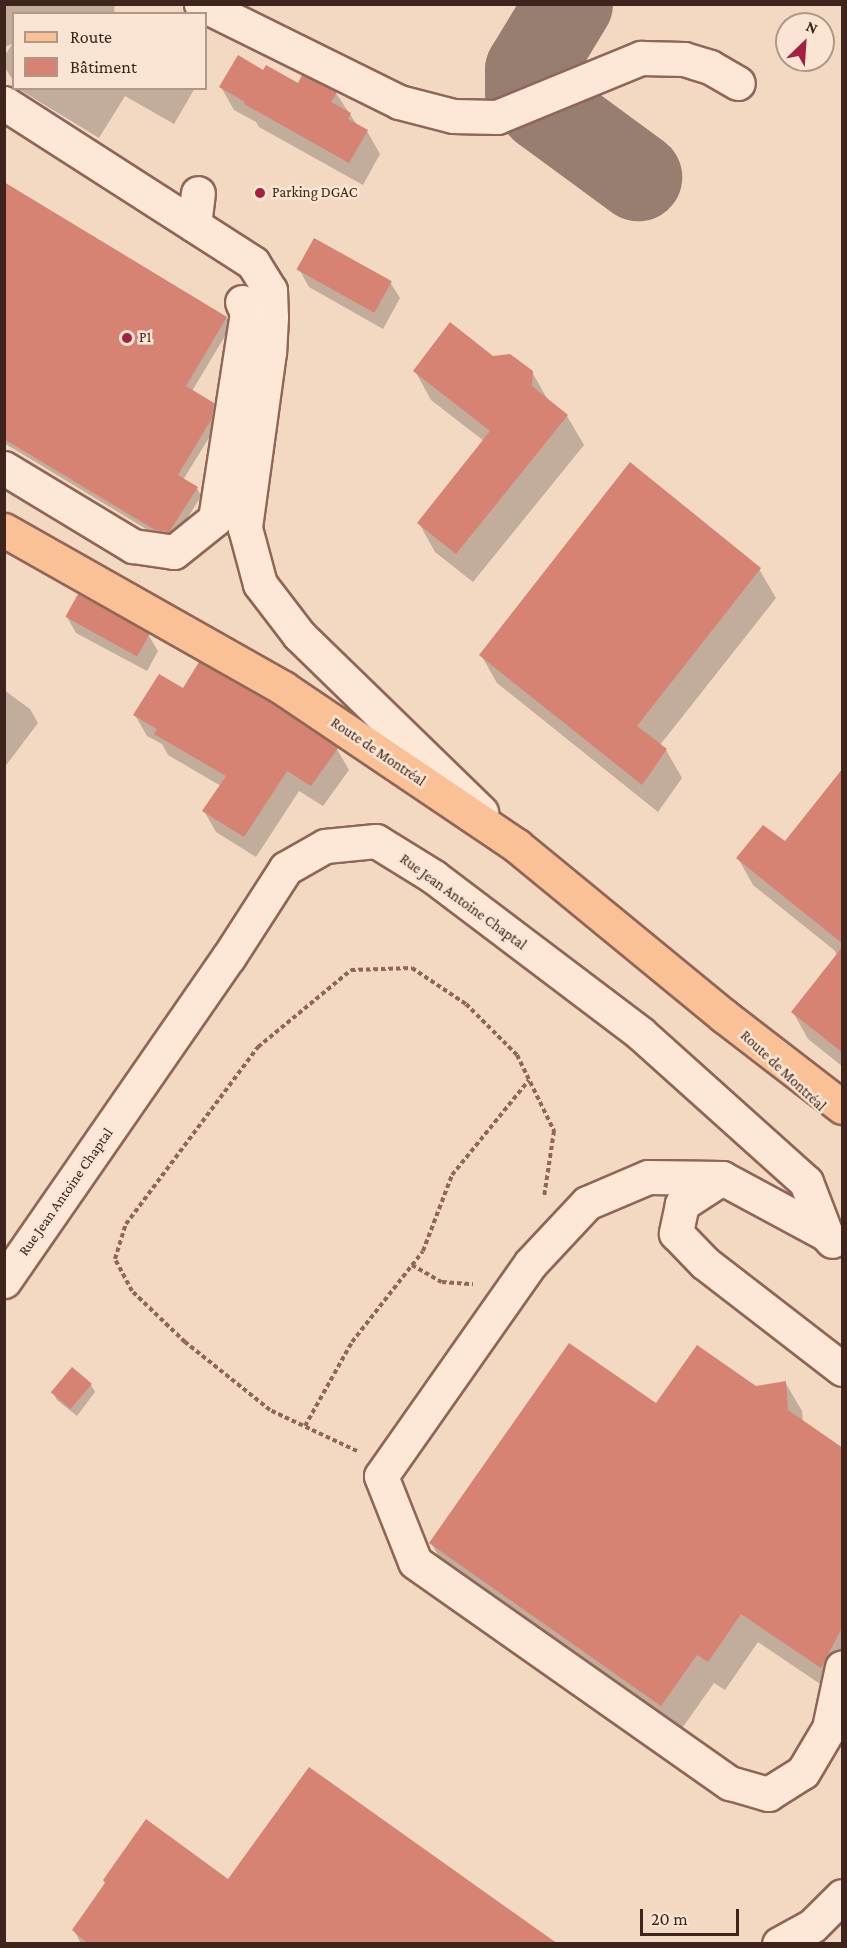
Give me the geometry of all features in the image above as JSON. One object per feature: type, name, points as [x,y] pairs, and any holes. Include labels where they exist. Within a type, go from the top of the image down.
[{"type":"main road","name":"Route de Montréal","points":[[4,530],[283,688],[517,846],[724,1016],[843,1107]]},
{"type":"main road","name":"Route de Montréal","points":[[724,1016],[843,1126]]},
{"type":"street","points":[[201,4],[399,102],[453,116],[497,117],[641,58],[684,59],[710,67],[738,83]]},
{"type":"street","points":[[4,103],[194,225],[259,257],[270,290],[271,317],[269,352],[237,476],[216,519],[174,552],[134,546],[4,468]]},
{"type":"street","points":[[194,225],[198,193]]},
{"type":"street","points":[[242,302],[247,313],[237,476],[245,528],[260,584],[299,635],[517,846]]},
{"type":"street","name":"Rue Jean Antoine Chaptal","points":[[4,1281],[228,958],[286,868],[325,846],[375,841],[434,877],[640,1033],[806,1182],[837,1235]]},
{"type":"street","points":[[837,1235],[722,1178],[648,1177],[587,1203],[530,1264],[381,1476],[415,1562],[730,1783],[768,1794],[804,1772],[828,1728],[843,1666]]},
{"type":"street","points":[[722,1178],[682,1204],[676,1233],[705,1263],[843,1369]]},
{"type":"street","points":[[778,1944],[812,1926],[843,1896]]},
{"type":"path","points":[[381,1476],[354,1448],[270,1410],[185,1342],[132,1291],[115,1258],[126,1224],[258,1047],[351,970],[412,968],[466,1005],[517,1055],[554,1131],[545,1195],[538,1203]]},
{"type":"path","points":[[305,1426],[352,1342],[423,1251],[452,1175],[529,1080]]},
{"type":"path","points":[[412,1265],[441,1282],[473,1284]]},
{"type":"path","points":[[473,1284],[481,1275]]},
{"type":"path","points":[[473,1284],[493,1318]]},
{"type":"building","points":[[238,55],[263,70],[266,65],[298,83],[302,75],[337,92],[331,102],[351,113],[348,119],[368,130],[349,163],[244,104],[245,102],[219,87]]},
{"type":"building","name":"P1","points":[[4,182],[227,317],[186,386],[214,403],[211,420],[178,475],[198,487],[169,532],[155,530],[4,439]]},
{"type":"building","points":[[314,238],[392,281],[374,313],[297,269]]},
{"type":"building","points":[[450,322],[493,356],[510,354],[533,371],[532,386],[568,415],[456,554],[417,523],[490,431],[413,371]]},
{"type":"building","points":[[630,462],[761,568],[637,726],[667,749],[642,785],[479,655]]},
{"type":"building","points":[[78,594],[150,634],[137,656],[65,617]]},
{"type":"building","points":[[199,662],[273,704],[338,748],[311,786],[287,771],[244,837],[202,811],[226,776],[154,734],[157,729],[133,715],[159,674],[183,688]]},
{"type":"building","points":[[843,768],[843,944],[736,858],[763,825],[785,841]]},
{"type":"building","points":[[843,946],[843,1053],[791,1012]]},
{"type":"building","points":[[569,1343],[656,1403],[697,1345],[756,1386],[786,1381],[788,1410],[843,1448],[843,1626],[821,1668],[741,1614],[708,1662],[697,1655],[661,1706],[429,1543]]},
{"type":"building","points":[[72,1367],[92,1384],[71,1409],[51,1392]]},
{"type":"building","points":[[309,1767],[558,1944],[88,1944],[72,1930],[105,1883],[103,1880],[146,1819],[228,1879]]},
{"type":"taxiway","points":[[569,4],[529,70],[529,92],[544,108],[638,177]]},
{"type":"place","name":"Parking DGAC","points":[[260,193]]},
{"type":"place","name":"P1","points":[[127,338]]}]
